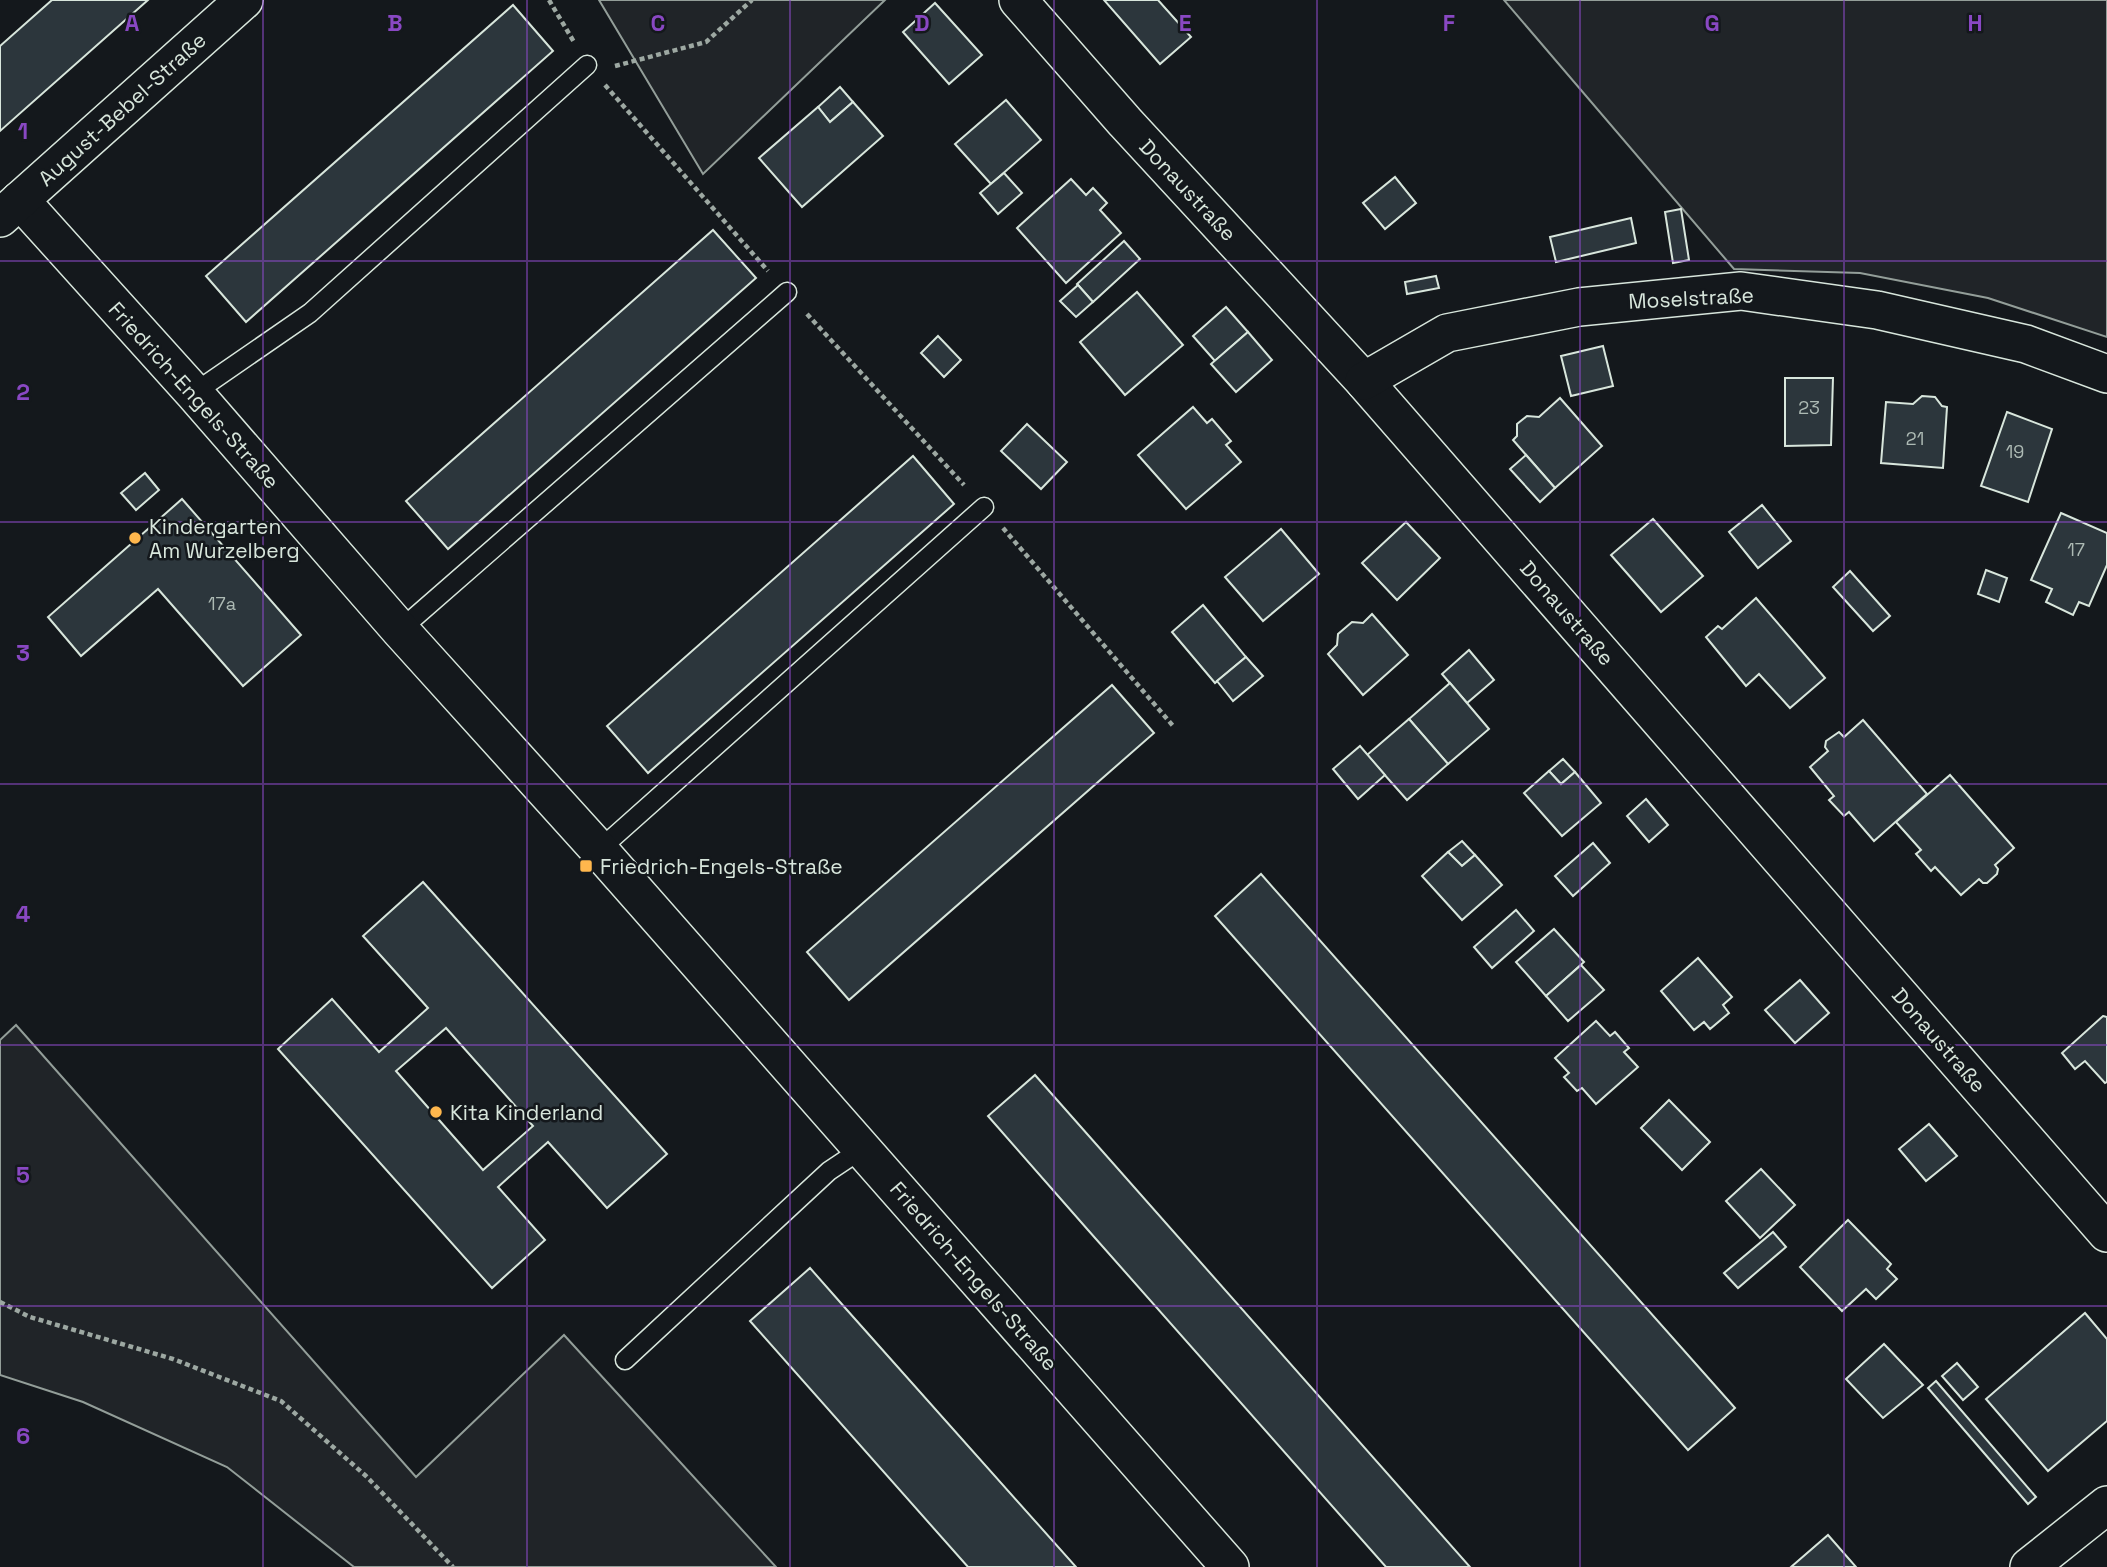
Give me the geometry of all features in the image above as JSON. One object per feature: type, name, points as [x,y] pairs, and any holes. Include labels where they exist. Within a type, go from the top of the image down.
[{"type":"street","name":"August-Bebel-Straße","points":[[10,209],[244,0]]},
{"type":"street","name":"Donaustraße","points":[[1018,0],[1125,122],[1364,381],[2107,1233]]},
{"type":"street","name":"Friedrich-Engels-Straße","points":[[10,209],[194,393],[400,630],[599,850],[1230,1567]]},
{"type":"street","name":"Moselstraße","points":[[1364,381],[1447,333],[1579,307],[1741,291],[1905,316],[2026,344],[2107,374]]},
{"type":"street","points":[[2029,1567],[2107,1505]]},
{"type":"lane","points":[[194,393],[310,313],[587,65]]},
{"type":"lane","points":[[400,630],[787,292]]},
{"type":"lane","points":[[599,850],[984,506]]},
{"type":"lane","points":[[625,1360],[830,1171],[862,1149]]},
{"type":"path","points":[[550,0],[587,65],[787,292],[984,506],[1174,727]]},
{"type":"path","points":[[587,65],[605,69],[706,42],[752,0]]},
{"type":"path","points":[[0,1302],[30,1317],[173,1359],[281,1401],[366,1476],[453,1567]]},
{"type":"shaded area","points":[[599,0],[885,0],[703,174]]},
{"type":"shaded area","points":[[1504,0],[2107,0],[2107,337],[1988,298],[1860,273],[1734,269]]},
{"type":"shaded area","points":[[16,1025],[416,1477],[564,1335],[776,1567],[354,1567],[227,1467],[83,1402],[0,1375],[0,1040]]},
{"type":"building","points":[[52,0],[148,0],[0,131],[0,46]]},
{"type":"building","points":[[1104,0],[1158,0],[1191,37],[1160,64]]},
{"type":"building","points":[[935,3],[982,55],[949,84],[903,32]]},
{"type":"building","points":[[513,5],[553,51],[246,322],[206,276]]},
{"type":"building","points":[[840,87],[853,102],[830,122],[818,107]]},
{"type":"building","points":[[1006,100],[1041,140],[991,184],[955,144]]},
{"type":"building","points":[[853,102],[883,136],[802,207],[759,158],[818,107],[830,122]]},
{"type":"building","points":[[1004,173],[1022,193],[998,214],[980,193]]},
{"type":"building","points":[[1395,177],[1416,203],[1385,229],[1363,203]]},
{"type":"building","points":[[1071,179],[1086,195],[1093,188],[1107,203],[1100,210],[1121,233],[1066,283],[1017,228]]},
{"type":"building","points":[[1681,209],[1689,260],[1673,263],[1665,212]]},
{"type":"building","points":[[1631,218],[1636,243],[1556,262],[1550,237]]},
{"type":"building","points":[[713,230],[756,278],[448,549],[406,501]]},
{"type":"building","points":[[1124,241],[1140,259],[1093,302],[1077,284]]},
{"type":"building","points":[[1436,276],[1439,288],[1407,294],[1405,282]]},
{"type":"building","points":[[1078,285],[1093,302],[1076,317],[1060,301]]},
{"type":"building","points":[[1137,292],[1183,345],[1125,395],[1080,342]]},
{"type":"building","points":[[1226,307],[1248,332],[1215,361],[1193,336]]},
{"type":"building","points":[[1248,332],[1272,360],[1236,392],[1211,364]]},
{"type":"building","points":[[938,336],[961,360],[944,377],[921,353]]},
{"type":"building","points":[[1603,346],[1613,386],[1571,396],[1561,356]]},
{"type":"building","points":[[1785,378],[1833,378],[1831,445],[1785,446]]},
{"type":"building","points":[[1922,396],[1935,397],[1942,406],[1947,407],[1943,468],[1881,463],[1886,402],[1913,404]]},
{"type":"building","points":[[1560,398],[1602,446],[1555,488],[1513,440],[1517,436],[1517,424],[1527,416],[1539,417]]},
{"type":"building","points":[[1193,407],[1207,423],[1212,419],[1231,441],[1226,445],[1241,462],[1186,509],[1138,455]]},
{"type":"building","points":[[2007,412],[2052,429],[2028,502],[1981,486]]},
{"type":"building","points":[[1027,424],[1067,462],[1041,489],[1001,451]]},
{"type":"building","points":[[1526,455],[1555,488],[1540,502],[1510,469]]},
{"type":"building","points":[[913,456],[954,504],[648,773],[607,726]]},
{"type":"building","points":[[145,473],[159,490],[136,510],[121,493]]},
{"type":"building","points":[[182,499],[301,635],[243,686],[158,589],[81,656],[48,617]]},
{"type":"building","points":[[1762,505],[1791,541],[1758,568],[1729,532]]},
{"type":"building","points":[[2061,513],[2107,533],[2107,565],[2089,606],[2079,602],[2073,615],[2046,602],[2052,589],[2031,580]]},
{"type":"building","points":[[1653,519],[1703,576],[1661,612],[1611,555]]},
{"type":"building","points":[[1406,522],[1440,558],[1397,600],[1362,563]]},
{"type":"building","points":[[1281,529],[1319,574],[1263,621],[1225,577]]},
{"type":"building","points":[[1986,570],[2007,578],[1999,602],[1978,594]]},
{"type":"building","points":[[1850,571],[1890,616],[1873,631],[1833,587]]},
{"type":"building","points":[[1756,598],[1825,678],[1790,708],[1759,674],[1746,686],[1706,637],[1718,626],[1722,629]]},
{"type":"building","points":[[1203,605],[1246,657],[1215,683],[1172,632]]},
{"type":"building","points":[[1372,614],[1408,655],[1363,695],[1328,654],[1337,645],[1338,634],[1352,622],[1363,623]]},
{"type":"building","points":[[1469,650],[1494,680],[1467,703],[1442,674]]},
{"type":"building","points":[[1246,657],[1263,676],[1233,701],[1217,681]]},
{"type":"building","points":[[1450,683],[1489,729],[1448,764],[1409,719]]},
{"type":"building","points":[[1112,685],[1154,733],[849,1000],[807,952]]},
{"type":"building","points":[[1409,719],[1448,764],[1407,800],[1367,755]]},
{"type":"building","points":[[1863,720],[1927,794],[1874,841],[1849,812],[1844,816],[1829,800],[1834,796],[1810,767],[1828,751],[1825,747],[1826,741],[1839,732],[1844,737]]},
{"type":"building","points":[[1360,746],[1385,775],[1358,799],[1333,769]]},
{"type":"building","points":[[1563,759],[1575,772],[1561,784],[1549,771]]},
{"type":"building","points":[[1549,771],[1561,784],[1575,772],[1601,803],[1562,836],[1524,793]]},
{"type":"building","points":[[1950,775],[2014,848],[1995,865],[1997,874],[1987,883],[1979,879],[1961,895],[1935,867],[1931,871],[1916,854],[1921,850],[1896,822]]},
{"type":"building","points":[[1646,799],[1668,825],[1649,842],[1627,816]]},
{"type":"building","points":[[1462,841],[1475,855],[1462,866],[1448,852]]},
{"type":"building","points":[[1593,843],[1610,863],[1573,896],[1555,876]]},
{"type":"building","points":[[1448,852],[1462,866],[1475,855],[1502,885],[1462,920],[1422,876]]},
{"type":"building","points":[[1261,874],[1735,1408],[1688,1450],[1215,916]]},
{"type":"building","points":[[423,882],[667,1154],[607,1208],[548,1142],[498,1187],[545,1240],[492,1288],[278,1049],[332,999],[379,1052],[428,1008],[363,936]],"holes":[[[446,1028],[533,1126],[483,1170],[396,1071]]]},
{"type":"building","points":[[1516,910],[1534,931],[1492,968],[1474,947]]},
{"type":"building","points":[[1554,929],[1584,962],[1546,996],[1516,962]]},
{"type":"building","points":[[1698,958],[1732,997],[1723,1005],[1729,1013],[1710,1029],[1704,1022],[1694,1030],[1661,991]]},
{"type":"building","points":[[1581,965],[1604,990],[1568,1021],[1546,996]]},
{"type":"building","points":[[1800,980],[1829,1013],[1795,1043],[1765,1010]]},
{"type":"building","points":[[2103,1016],[2107,1017],[2105,1083],[2085,1061],[2075,1069],[2062,1053]]},
{"type":"building","points":[[1596,1021],[1610,1036],[1615,1032],[1629,1048],[1624,1052],[1638,1067],[1596,1104],[1582,1088],[1577,1091],[1564,1077],[1569,1073],[1555,1058]]},
{"type":"building","points":[[1035,1075],[1470,1567],[1386,1567],[1088,1230],[988,1116]]},
{"type":"building","points":[[1669,1100],[1710,1142],[1682,1170],[1641,1128]]},
{"type":"building","points":[[1929,1124],[1957,1156],[1926,1181],[1899,1149]]},
{"type":"building","points":[[1761,1169],[1795,1205],[1760,1238],[1726,1201]]},
{"type":"building","points":[[1848,1220],[1891,1264],[1887,1269],[1897,1279],[1876,1299],[1866,1289],[1842,1311],[1800,1267]]},
{"type":"building","points":[[1773,1232],[1786,1247],[1738,1288],[1724,1273]]},
{"type":"building","points":[[810,1268],[1076,1567],[968,1567],[750,1321]]},
{"type":"building","points":[[2085,1313],[2107,1339],[2107,1421],[2048,1471],[1986,1399]]},
{"type":"building","points":[[1884,1344],[1923,1385],[1883,1418],[1846,1379]]},
{"type":"building","points":[[1957,1363],[1978,1387],[1963,1400],[1942,1376]]},
{"type":"building","points":[[1936,1381],[2036,1497],[2028,1504],[1928,1388]]},
{"type":"building","points":[[1828,1535],[1856,1567],[1791,1567]]},
{"type":"place","name":"Kindergarten Am Wurzelberg","points":[[135,538]]},
{"type":"place","name":"Friedrich-Engels-Straße","points":[[586,866]]},
{"type":"place","name":"Kita Kinderland","points":[[436,1112]]}]
